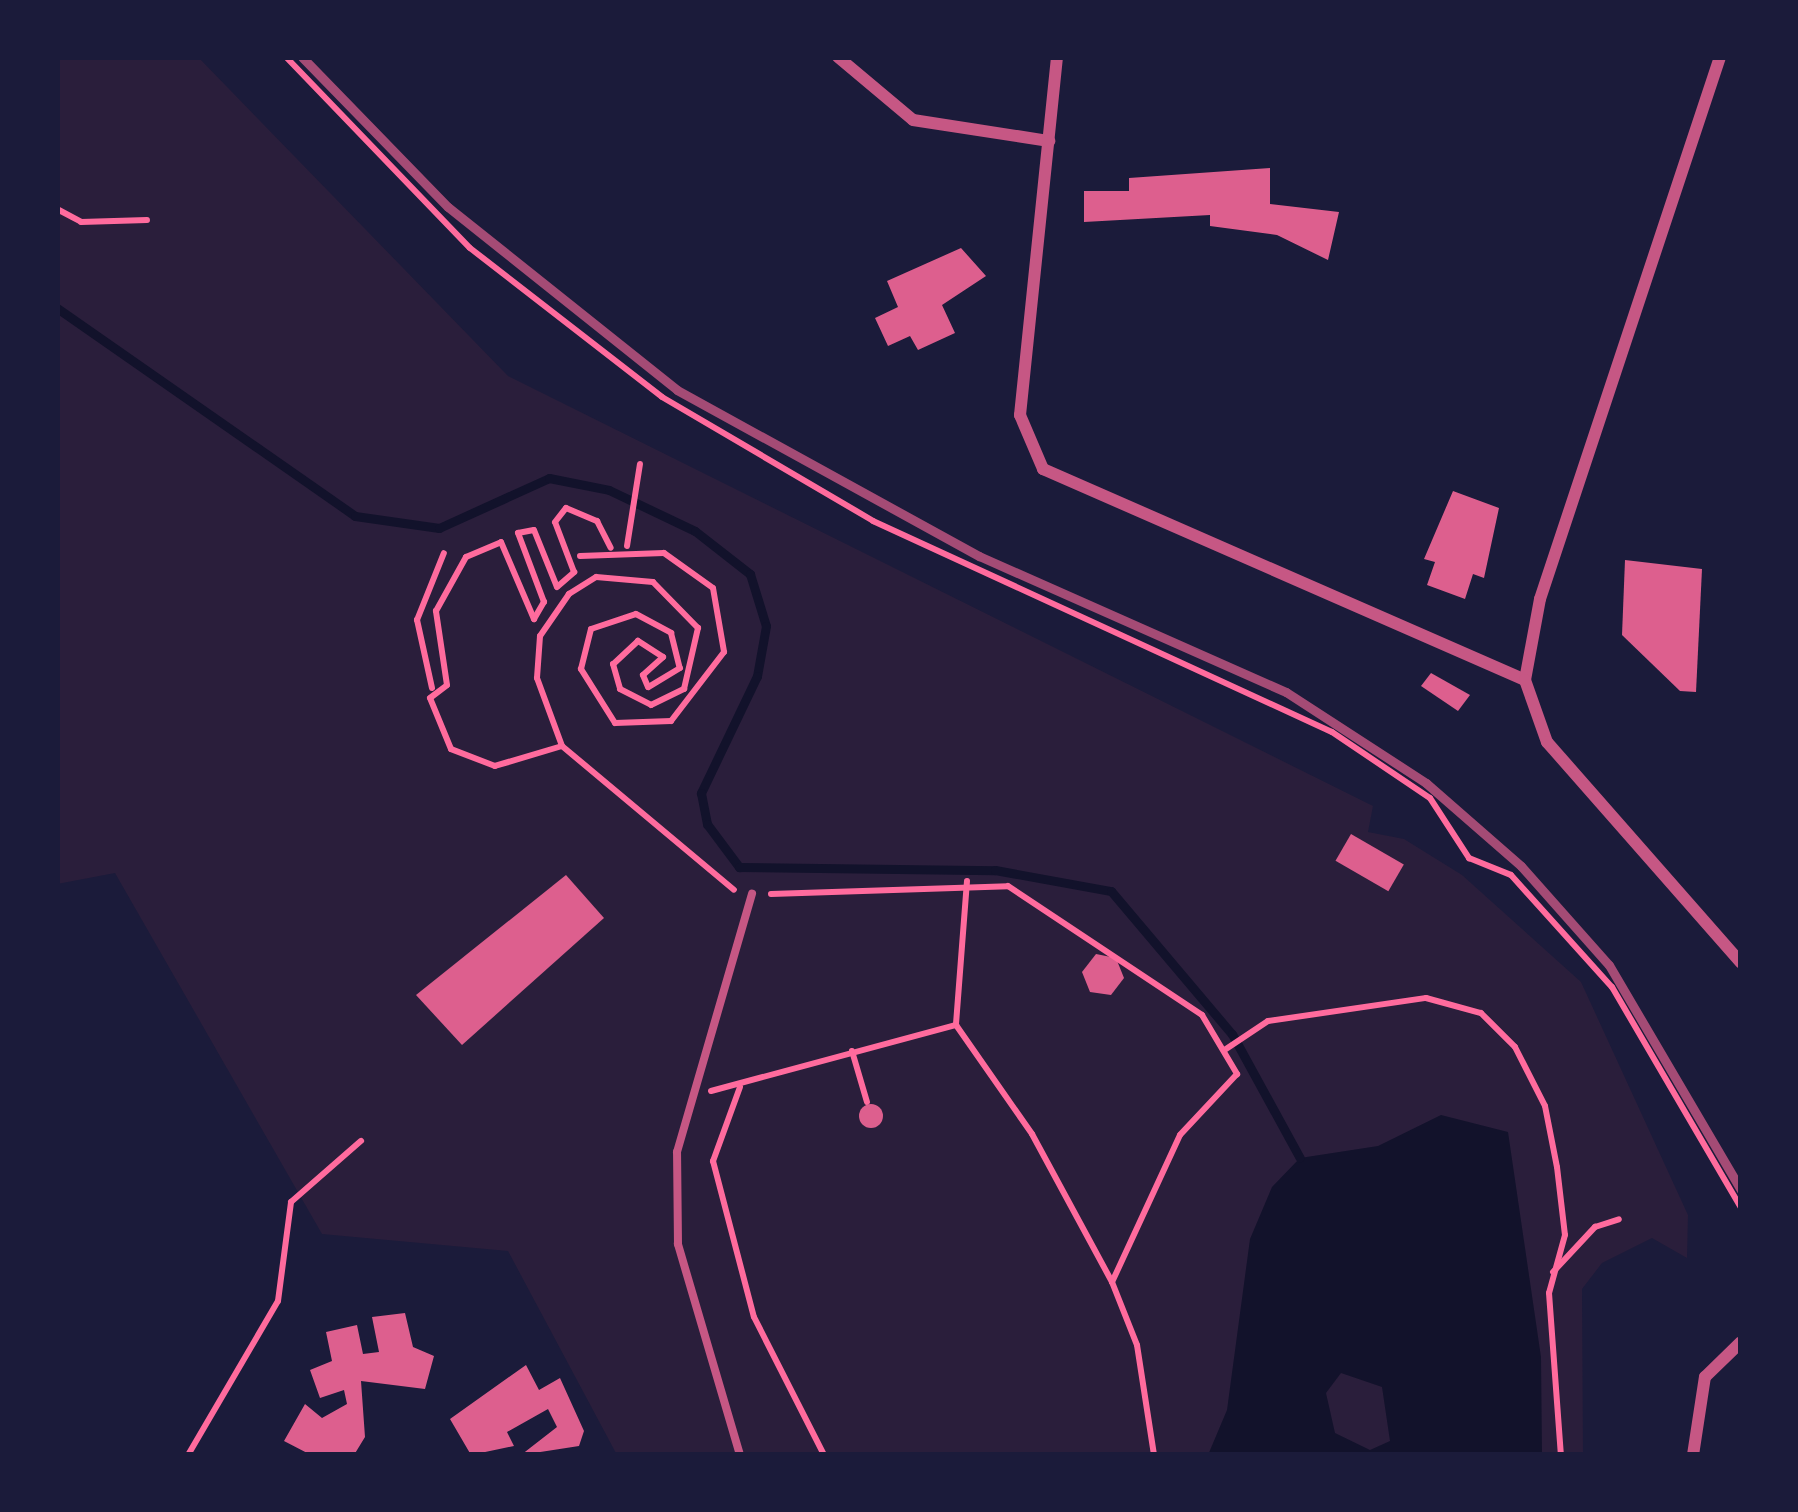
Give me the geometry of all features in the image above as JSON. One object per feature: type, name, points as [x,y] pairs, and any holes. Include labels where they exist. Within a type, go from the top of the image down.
[{"type":"street","points":[[838,57],[913,120],[1049,141]]},
{"type":"street","points":[[1057,57],[1020,415],[1043,469],[1525,680]]},
{"type":"street","points":[[1720,57],[1540,599],[1525,680],[1558,757],[1741,963]]},
{"type":"street","points":[[1693,1455],[1705,1377],[1741,1342]]},
{"type":"lane","points":[[740,1455],[678,1244],[689,1094],[752,894]]},
{"type":"path","points":[[286,57],[470,248],[662,398],[873,521],[1332,732],[1430,799],[1469,858],[1511,875],[1612,987],[1741,1208]]},
{"type":"path","points":[[57,209],[81,222],[147,220]]},
{"type":"path","points":[[627,546],[628,507],[640,464]]},
{"type":"path","points":[[432,688],[447,686],[436,611],[466,557],[501,542],[533,619],[544,602],[518,533],[534,530],[557,586],[574,572],[556,522],[566,508],[597,521],[611,548]]},
{"type":"path","points":[[580,556],[627,546],[664,553],[713,588],[724,652],[671,722],[615,723],[586,691],[591,628],[636,614],[671,633],[682,659],[663,687],[642,680],[664,664],[647,641],[613,664],[620,688],[651,706],[684,689],[698,628],[652,582],[583,584],[548,616],[537,649],[542,705],[562,746],[717,886],[752,894],[869,895],[968,880],[1008,886],[1114,947],[1202,1015],[1237,1074],[1180,1135],[1112,1282]]},
{"type":"path","points":[[444,553],[417,620],[439,732],[469,760],[495,766],[562,746]]},
{"type":"path","points":[[968,880],[956,1025],[1032,1135],[1112,1282],[1137,1345],[1154,1455]]},
{"type":"path","points":[[1226,1049],[1268,1022],[1339,1006],[1426,998],[1481,1013],[1532,1069],[1545,1106],[1564,1235],[1551,1274],[1561,1455]]},
{"type":"path","points":[[689,1094],[740,1087],[852,1051],[956,1025]]},
{"type":"path","points":[[852,1051],[867,1102]]},
{"type":"path","points":[[740,1087],[713,1161],[754,1316],[824,1455]]},
{"type":"path","points":[[188,1455],[278,1300],[291,1202],[361,1141]]},
{"type":"path","points":[[1551,1274],[1595,1227],[1619,1219]]},
{"type":"shaded area","points":[[57,57],[198,57],[508,376],[1373,806],[1368,832],[1404,839],[1462,875],[1581,982],[1688,1215],[1687,1258],[1652,1238],[1602,1263],[1582,1289],[1583,1455],[617,1455],[508,1251],[322,1234],[115,873],[57,884]]},
{"type":"shaded area","points":[[1441,1115],[1508,1132],[1541,1357],[1542,1455],[1208,1455],[1227,1410],[1250,1239],[1272,1187],[1300,1158],[1378,1146]],"holes":[[[1341,1373],[1382,1387],[1390,1441],[1370,1450],[1335,1433],[1326,1393]]]},
{"type":"building","points":[[1270,168],[1270,204],[1339,212],[1328,260],[1277,235],[1210,226],[1210,215],[1084,222],[1084,191],[1129,191],[1129,178]]},
{"type":"building","points":[[961,248],[986,276],[942,305],[955,333],[918,350],[910,336],[888,346],[875,318],[898,307],[887,281]]},
{"type":"building","points":[[1453,491],[1499,508],[1484,578],[1473,574],[1465,599],[1427,585],[1435,562],[1424,559]]},
{"type":"building","points":[[1625,560],[1702,569],[1696,692],[1680,691],[1622,635]]},
{"type":"building","points":[[1431,673],[1470,695],[1458,711],[1421,686]]},
{"type":"building","points":[[1351,834],[1404,864],[1388,891],[1336,861]]},
{"type":"building","points":[[566,875],[604,918],[462,1045],[416,995]]},
{"type":"building","points":[[1096,954],[1116,958],[1124,978],[1111,995],[1090,992],[1082,972]]},
{"type":"building","points":[[871,1104],[880,1107],[880,1125],[871,1128],[862,1125],[859,1116],[862,1107]]},
{"type":"building","points":[[405,1313],[413,1347],[434,1356],[425,1389],[361,1381],[365,1437],[354,1455],[311,1455],[284,1441],[305,1404],[322,1418],[347,1404],[344,1390],[320,1398],[310,1370],[332,1361],[326,1332],[357,1325],[363,1354],[379,1352],[372,1317]]},
{"type":"building","points":[[526,1365],[539,1390],[560,1378],[584,1431],[579,1446],[521,1455],[557,1427],[548,1409],[507,1432],[514,1446],[471,1455],[450,1419]]},
{"type":"waterway","points":[[57,308],[355,516],[439,528],[549,478],[609,490],[695,531],[750,574],[766,626],[757,676],[701,793],[707,824],[739,867],[995,870],[1111,891],[1232,1034],[1300,1158]]},
{"type":"railway","points":[[302,57],[448,207],[677,390],[979,556],[1286,692],[1426,783],[1521,866],[1609,965],[1741,1190]]}]
